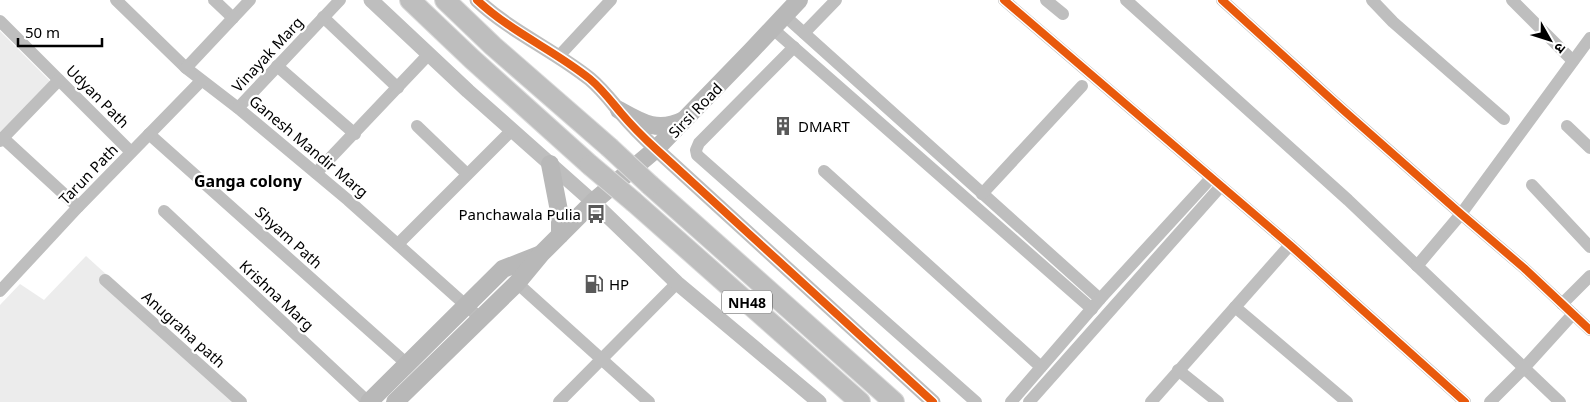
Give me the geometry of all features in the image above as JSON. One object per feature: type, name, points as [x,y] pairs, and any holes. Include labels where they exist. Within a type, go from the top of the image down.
[{"type":"highway","name":"NH48","points":[[410,0],[590,165],[860,402]]},
{"type":"highway","name":"NH48","points":[[445,0],[493,46],[894,402]]},
{"type":"main road","name":"Sirsi Road","points":[[395,402],[517,283],[541,254],[593,202],[656,149],[799,0]]},
{"type":"main road","points":[[619,110],[652,126],[663,127],[675,124],[686,118]]},
{"type":"main road","points":[[550,164],[560,216],[560,236]]},
{"type":"main road","name":"Sirsi Road","points":[[369,402],[503,269],[541,254]]},
{"type":"street","name":"Ganesh Mandir Marg","points":[[116,0],[186,68],[238,108],[316,173],[480,318]]},
{"type":"street","points":[[214,0],[233,18]]},
{"type":"street","points":[[186,68],[250,0]]},
{"type":"street","name":"Vinayak Marg","points":[[238,108],[340,0]]},
{"type":"street","points":[[371,0],[468,91],[593,202],[677,283],[819,402]]},
{"type":"street","points":[[558,57],[611,0]]},
{"type":"street","points":[[804,33],[836,0]]},
{"type":"street","points":[[1004,0],[1290,245],[1465,402]]},
{"type":"street","points":[[1046,0],[1063,14]]},
{"type":"street","points":[[1126,0],[1334,187],[1560,402]]},
{"type":"street","points":[[1222,0],[1460,214],[1524,268],[1590,330]]},
{"type":"street","points":[[1372,0],[1393,22],[1504,119]]},
{"type":"street","points":[[1512,0],[1573,61]]},
{"type":"street","points":[[479,1],[515,30],[590,79],[656,149],[933,402]]},
{"type":"street","points":[[785,16],[982,194],[1096,304]]},
{"type":"street","points":[[323,18],[398,88]]},
{"type":"street","name":"Udyan Path","points":[[0,21],[131,152]]},
{"type":"street","points":[[773,29],[1096,304]]},
{"type":"street","points":[[1418,266],[1460,214],[1590,38]]},
{"type":"street","points":[[794,47],[699,143],[696,150],[697,155],[976,402]]},
{"type":"street","points":[[316,173],[429,54]]},
{"type":"street","points":[[277,66],[355,134]]},
{"type":"street","points":[[59,80],[2,139],[78,207]]},
{"type":"street","name":"Tarun Path","points":[[0,291],[201,80]]},
{"type":"street","points":[[982,194],[1082,86]]},
{"type":"street","points":[[417,126],[467,174]]},
{"type":"street","points":[[1568,126],[1590,148]]},
{"type":"street","points":[[398,244],[512,130]]},
{"type":"street","name":"Shyam Path","points":[[149,134],[407,364]]},
{"type":"street","points":[[824,171],[1041,367]]},
{"type":"street","points":[[1011,402],[1096,304],[1216,182]]},
{"type":"street","points":[[1029,402],[1216,182]]},
{"type":"street","points":[[1532,185],[1590,247]]},
{"type":"street","name":"Krishna Marg","points":[[164,211],[369,402]]},
{"type":"street","points":[[1150,402],[1290,245]]},
{"type":"street","points":[[1562,304],[1590,276]]},
{"type":"street","name":"Anugraha path","points":[[105,280],[241,402]]},
{"type":"street","points":[[517,283],[648,402]]},
{"type":"street","points":[[559,402],[677,283]]},
{"type":"street","points":[[1235,307],[1347,402]]},
{"type":"street","points":[[1490,402],[1573,314]]},
{"type":"street","points":[[1178,370],[1218,402]]},
{"type":"shaded area","points":[[0,31],[51,82],[0,134]]},
{"type":"shaded area","points":[[86,256],[247,402],[0,402],[0,305],[20,284],[44,300]]},
{"type":"cycle path","points":[[477,0],[504,22],[562,59],[594,83],[629,123],[652,145],[933,402]]},
{"type":"cycle path","points":[[1004,0],[1290,245],[1465,402]]},
{"type":"cycle path","points":[[1222,0],[1342,109],[1524,268],[1590,330]]},
{"type":"place","name":"DMART","points":[[783,126]]},
{"type":"place","name":"Panchawala Pulia","points":[[596,214]]},
{"type":"place","name":"HP","points":[[594,284]]},
{"type":"district","name":"Ganga colony","points":[[248,181]]}]
